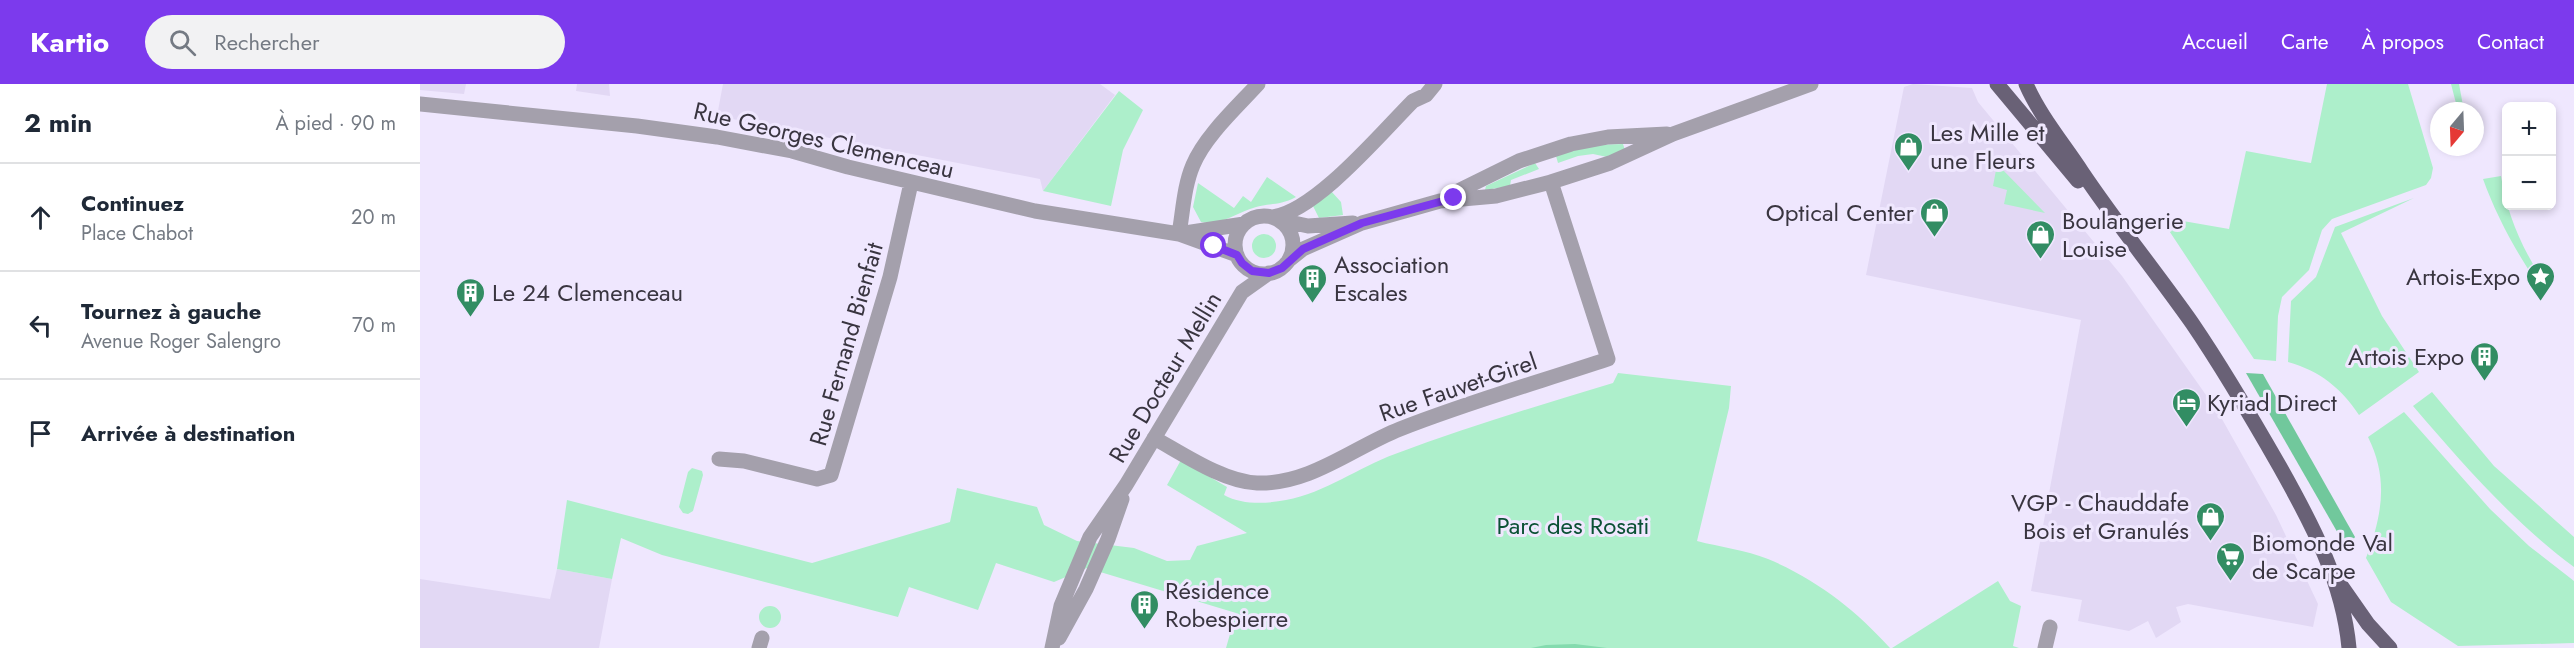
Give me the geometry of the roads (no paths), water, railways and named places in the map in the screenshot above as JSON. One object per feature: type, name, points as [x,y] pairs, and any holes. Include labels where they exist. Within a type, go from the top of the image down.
[{"type":"main road","points":[[1997,84],[2084,187],[2106,208]]},
{"type":"main road","points":[[2026,84],[2048,122],[2106,208],[2222,368],[2300,504],[2334,576],[2341,600],[2349,648]]},
{"type":"main road","points":[[2334,576],[2372,630],[2390,648]]},
{"type":"street","points":[[1179,234],[1192,166],[1204,145],[1258,84]]},
{"type":"street","points":[[1276,218],[1291,212],[1319,193],[1413,101],[1426,95],[1435,84]]},
{"type":"street","points":[[1179,234],[1238,257],[1252,271],[1269,273],[1278,271],[1303,249],[1362,223],[1440,201],[1496,196],[1551,182],[1610,163],[1673,134],[1810,84]]},
{"type":"street","name":"Rue Georges Clemenceau","points":[[420,104],[700,134],[792,151],[912,183],[1035,211],[1179,234]]},
{"type":"street","points":[[1440,201],[1519,161],[1571,144],[1608,137],[1673,134]]},
{"type":"street","name":"Rue Fauvet-Girel","points":[[1154,438],[1227,476],[1244,482],[1270,483],[1321,468],[1385,435],[1416,423],[1608,359],[1551,182]]},
{"type":"street","name":"Rue Fernand Bienfait","points":[[719,459],[744,461],[817,479],[831,475],[890,278],[912,183]]},
{"type":"street","points":[[1179,234],[1244,224],[1255,217],[1276,218],[1308,226],[1362,223]]},
{"type":"street","points":[[1276,218],[1289,229],[1293,237],[1293,249],[1288,261]]},
{"type":"street","points":[[1244,224],[1236,236],[1242,292],[1269,273]]},
{"type":"street","name":"Rue Docteur Mellin","points":[[1053,648],[1061,606],[1090,537],[1126,485],[1242,292]]},
{"type":"street","points":[[2045,648],[2050,627]]},
{"type":"place","name":"Les Mille et une Fleurs","points":[[1909,172]]},
{"type":"place","name":"Optical Center","points":[[1935,238]]},
{"type":"place","name":"Boulangerie Louise","points":[[2041,260]]},
{"type":"place","name":"Artois-Expo","points":[[2541,302]]},
{"type":"place","name":"Association Escales","points":[[1313,304]]},
{"type":"place","name":"Le 24 Clemenceau","points":[[471,318]]},
{"type":"place","name":"Artois Expo","points":[[2485,382]]},
{"type":"place","name":"Kyriad Direct","points":[[2186,428]]},
{"type":"place","name":"VGP - Chauddafe Bois et Granulés","points":[[2210,542]]},
{"type":"place","name":"Biomonde Val de Scarpe","points":[[2231,582]]},
{"type":"place","name":"Résidence Robespierre","points":[[1144,630]]},
{"type":"park label","name":"Parc des Rosati","points":[[1573,525]]}]
